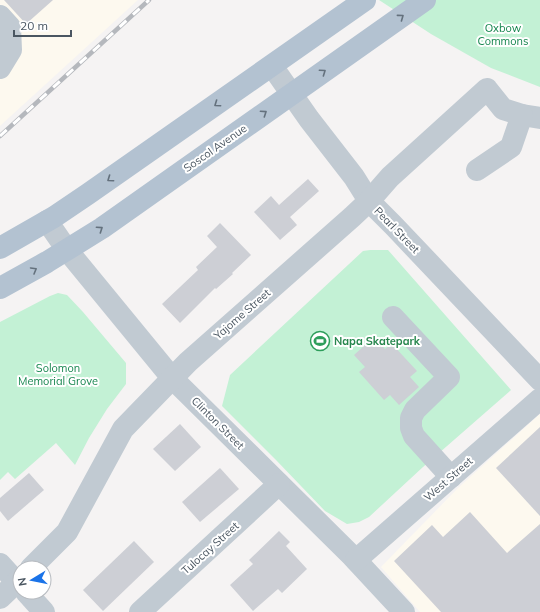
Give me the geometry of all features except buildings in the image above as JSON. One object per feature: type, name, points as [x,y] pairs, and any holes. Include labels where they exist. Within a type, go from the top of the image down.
[{"type":"main road","points":[[0,248],[47,221],[106,182],[365,0]]},
{"type":"main road","name":"Soscol Avenue","points":[[0,288],[67,250],[102,228],[425,0]]},
{"type":"street","points":[[0,16],[10,27],[11,50],[0,68]]},
{"type":"street","name":"Pearl Street","points":[[272,66],[309,119],[354,177],[369,201],[540,380]]},
{"type":"street","name":"Yajome Street","points":[[42,560],[67,532],[123,428],[188,362],[352,217],[369,201],[390,177],[487,89],[503,109],[531,116]]},
{"type":"street","points":[[477,170],[511,147],[531,116]]},
{"type":"street","name":"Clinton Street","points":[[47,221],[67,250],[172,378],[356,560],[404,612]]},
{"type":"street","points":[[393,317],[449,377],[415,410],[411,418],[411,428],[414,436],[451,477]]},
{"type":"street","name":"West Street","points":[[356,560],[540,399]]},
{"type":"street","name":"Tulocay Street","points":[[140,612],[280,484]]},
{"type":"street","points":[[0,564],[12,573]]},
{"type":"street","name":"Yajome Street","points":[[0,598],[12,589]]},
{"type":"street","points":[[36,600],[44,612]]},
{"type":"shaded area","points":[[0,0],[138,0],[0,126]]},
{"type":"shaded area","points":[[540,414],[540,612],[420,612],[381,567],[458,488]]},
{"type":"green space","name":"Oxbow Commons","points":[[379,0],[540,0],[540,87],[491,68],[431,34]]},
{"type":"green space","points":[[388,250],[511,390],[423,467],[369,517],[359,522],[347,524],[325,511],[222,406],[230,375],[363,251]]},
{"type":"green space","name":"Solomon Memorial Grove","points":[[58,293],[67,295],[126,363],[126,384],[107,409],[89,438],[75,465],[56,443],[15,479],[8,472],[0,480],[0,322]]},
{"type":"railway","points":[[0,136],[149,0]]},
{"type":"place","name":"Napa Skatepark","points":[[320,341]]}]
